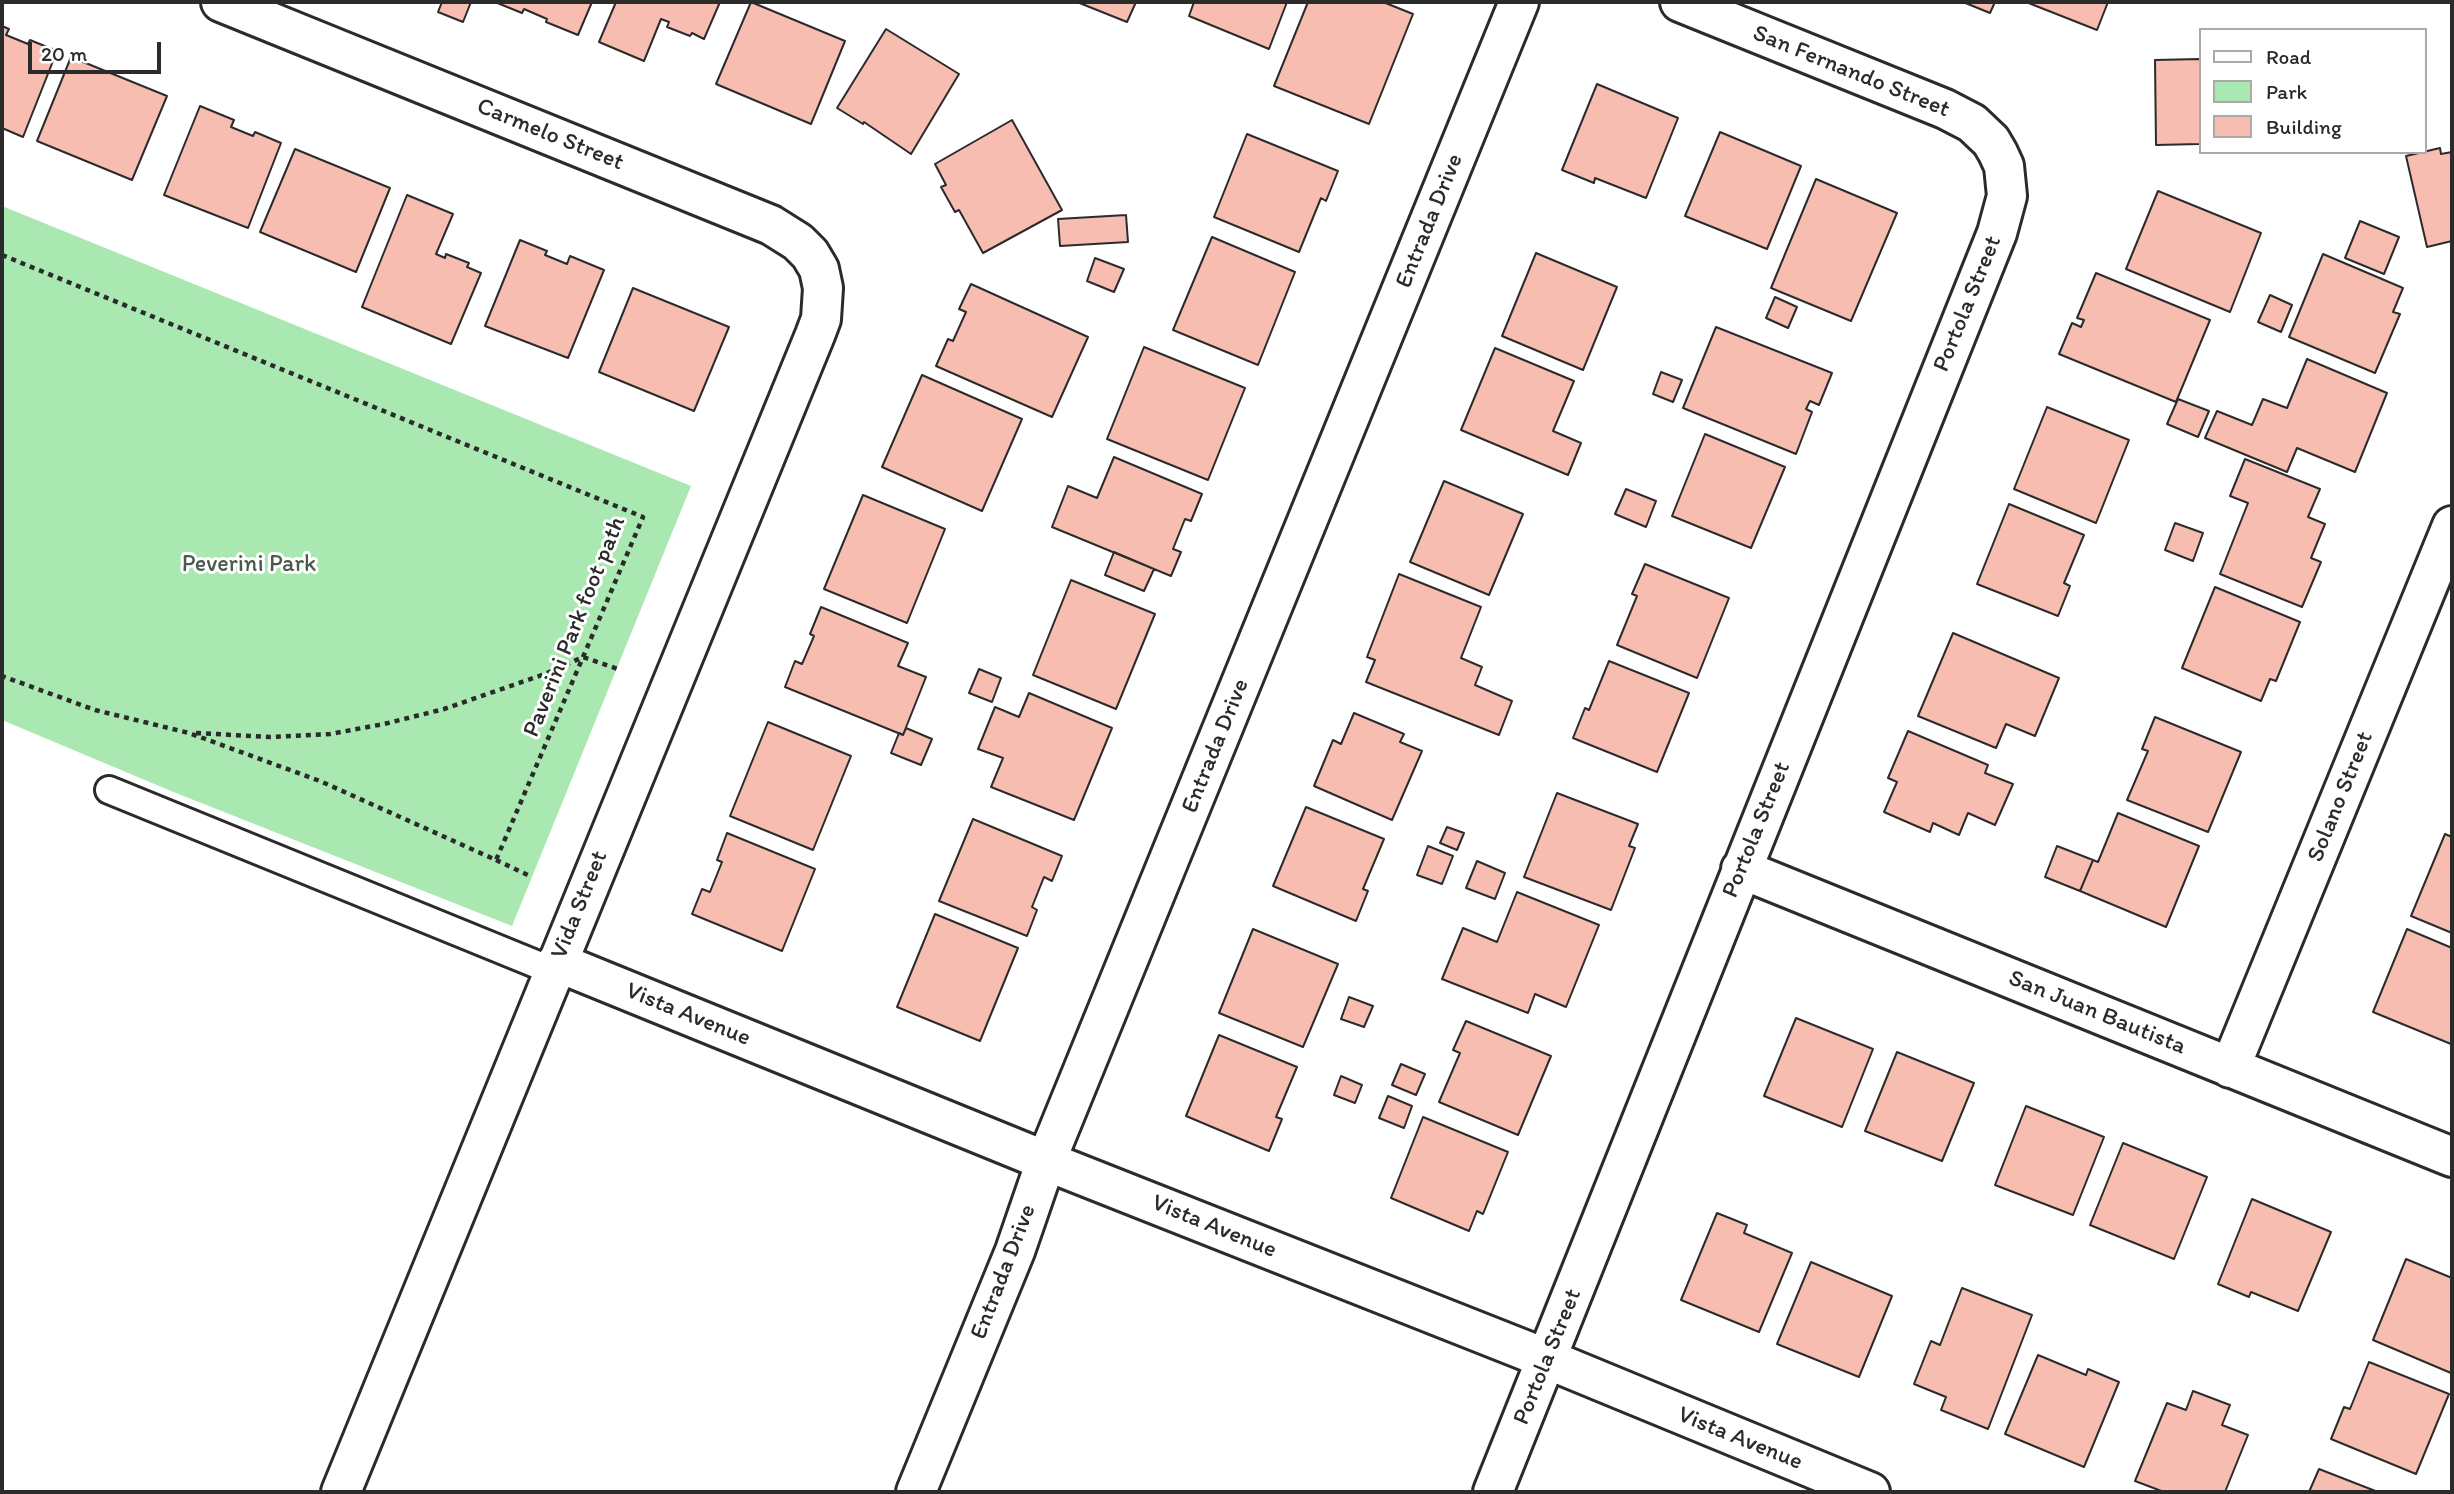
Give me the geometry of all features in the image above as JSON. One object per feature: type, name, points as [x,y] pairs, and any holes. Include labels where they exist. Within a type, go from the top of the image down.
[{"type":"street","name":"Carmelo Street","points":[[221,2],[771,225],[798,242],[810,254],[819,269],[823,288],[821,319]]},
{"type":"street","name":"Entrada Drive","points":[[916,1492],[1015,1251],[1046,1161],[1519,2]]},
{"type":"street","name":"San Fernando Street","points":[[1680,2],[1972,122],[1992,141],[2004,166]]},
{"type":"street","name":"Portola Street","points":[[1493,1492],[1997,233],[2007,196],[2004,166]]},
{"type":"street","name":"Vida Street","points":[[341,1492],[821,319]]},
{"type":"street","name":"Solano Street","points":[[2230,1068],[2452,526]]},
{"type":"street","name":"San Juan Bautista","points":[[1741,869],[2452,1157]]},
{"type":"street","name":"Vista Avenue","points":[[555,967],[1547,1359],[1870,1492]]},
{"type":"lane","points":[[110,790],[555,967]]},
{"type":"path","name":"Paverini Park foot path","points":[[2,255],[643,517],[496,860]]},
{"type":"path","points":[[189,733],[270,737],[330,734],[444,709],[545,674],[583,657],[618,670]]},
{"type":"path","points":[[2,677],[95,710],[189,733],[320,781],[532,877]]},
{"type":"green space","name":"Peverini Park","points":[[2,206],[691,486],[512,926],[171,791],[2,720]]},
{"type":"building","points":[[442,2],[471,2],[463,22],[438,12]]},
{"type":"building","points":[[495,2],[592,2],[578,35],[546,22],[547,19],[524,9],[522,13]]},
{"type":"building","points":[[616,2],[720,2],[704,39],[667,27],[669,22],[661,19],[644,61],[599,42]]},
{"type":"building","points":[[751,2],[845,41],[811,124],[716,84]]},
{"type":"building","points":[[1077,2],[1136,2],[1127,22]]},
{"type":"building","points":[[1194,2],[1287,2],[1269,49],[1189,16]]},
{"type":"building","points":[[1308,2],[1383,2],[1413,14],[1369,124],[1274,86]]},
{"type":"building","points":[[1963,2],[1995,2],[1990,13]]},
{"type":"building","points":[[2026,2],[2108,2],[2097,30]]},
{"type":"building","points":[[2,26],[9,29],[6,35],[28,44],[30,40],[57,51],[23,137],[2,128]]},
{"type":"building","points":[[886,29],[959,74],[911,154],[864,122],[863,124],[837,108]]},
{"type":"building","points":[[71,57],[167,96],[132,180],[37,141]]},
{"type":"building","points":[[2198,59],[2198,144],[2156,145],[2155,60]]},
{"type":"building","points":[[1597,84],[1678,118],[1646,198],[1595,178],[1594,183],[1562,170]]},
{"type":"building","points":[[200,106],[234,120],[231,127],[253,136],[255,132],[281,143],[248,228],[164,195]]},
{"type":"building","points":[[1012,120],[1062,210],[983,253],[959,210],[955,212],[941,187],[946,185],[935,164]]},
{"type":"building","points":[[1720,132],[1801,166],[1767,249],[1685,216]]},
{"type":"building","points":[[1247,134],[1338,171],[1326,201],[1321,198],[1299,252],[1214,217]]},
{"type":"building","points":[[2440,148],[2441,154],[2452,152],[2452,241],[2427,247],[2406,156],[2426,154],[2426,151]]},
{"type":"building","points":[[295,149],[390,188],[356,272],[260,232]]},
{"type":"building","points":[[1816,179],[1897,213],[1851,321],[1771,288]]},
{"type":"building","points":[[2158,191],[2261,233],[2230,312],[2126,269]]},
{"type":"building","points":[[407,195],[453,214],[436,254],[445,258],[446,254],[469,263],[467,267],[481,273],[451,344],[362,307]]},
{"type":"building","points":[[1126,215],[1128,242],[1060,246],[1058,219]]},
{"type":"building","points":[[2360,221],[2399,237],[2384,274],[2345,258]]},
{"type":"building","points":[[1212,237],[1295,272],[1258,365],[1173,330]]},
{"type":"building","points":[[520,240],[547,251],[545,255],[567,264],[570,256],[604,270],[568,358],[485,326]]},
{"type":"building","points":[[1536,253],[1617,287],[1583,370],[1502,336]]},
{"type":"building","points":[[2323,254],[2403,288],[2393,312],[2400,314],[2375,373],[2289,337]]},
{"type":"building","points":[[1095,258],[1124,269],[1114,292],[1087,281]]},
{"type":"building","points":[[2096,273],[2210,320],[2176,402],[2059,354],[2072,323],[2081,327],[2084,320],[2077,318]]},
{"type":"building","points":[[971,284],[1088,337],[1052,417],[936,366],[948,339],[953,341],[966,312],[959,309]]},
{"type":"building","points":[[633,288],[729,327],[694,411],[599,372]]},
{"type":"building","points":[[2270,295],[2292,305],[2281,332],[2258,322]]},
{"type":"building","points":[[1775,297],[1797,307],[1788,328],[1766,318]]},
{"type":"building","points":[[1716,327],[1832,373],[1819,405],[1810,401],[1806,409],[1812,412],[1796,454],[1683,408]]},
{"type":"building","points":[[1144,347],[1245,388],[1208,480],[1107,439]]},
{"type":"building","points":[[1495,348],[1574,381],[1553,431],[1581,443],[1568,475],[1461,430]]},
{"type":"building","points":[[2307,359],[2387,393],[2355,472],[2297,448],[2287,472],[2205,438],[2217,411],[2252,425],[2263,399],[2287,408]]},
{"type":"building","points":[[1661,372],[1682,380],[1673,402],[1653,394]]},
{"type":"building","points":[[922,375],[1022,419],[982,511],[882,467]]},
{"type":"building","points":[[2178,399],[2209,411],[2198,437],[2167,424]]},
{"type":"building","points":[[2047,407],[2129,440],[2096,523],[2014,489]]},
{"type":"building","points":[[1705,434],[1785,467],[1751,548],[1672,516]]},
{"type":"building","points":[[1114,457],[1202,494],[1191,521],[1185,519],[1173,549],[1181,552],[1171,576],[1052,527],[1068,486],[1097,498]]},
{"type":"building","points":[[2245,459],[2320,489],[2308,517],[2325,524],[2311,558],[2321,562],[2302,607],[2220,574],[2248,503],[2230,496]]},
{"type":"building","points":[[1444,481],[1523,514],[1489,595],[1410,562]]},
{"type":"building","points":[[1626,489],[1656,501],[1646,527],[1615,514]]},
{"type":"building","points":[[863,495],[945,529],[907,623],[824,589]]},
{"type":"building","points":[[2009,504],[2084,535],[2064,583],[2070,586],[2058,616],[1977,584]]},
{"type":"building","points":[[2175,523],[2203,533],[2193,561],[2165,550]]},
{"type":"building","points":[[1114,552],[1154,569],[1144,591],[1105,575]]},
{"type":"building","points":[[1645,564],[1729,598],[1697,678],[1617,645],[1637,596],[1632,594]]},
{"type":"building","points":[[1399,574],[1481,607],[1461,658],[1482,667],[1475,685],[1512,701],[1499,735],[1366,682],[1375,660],[1367,657]]},
{"type":"building","points":[[1071,580],[1155,614],[1116,709],[1033,675]]},
{"type":"building","points":[[2215,587],[2300,622],[2276,681],[2270,679],[2261,701],[2182,668]]},
{"type":"building","points":[[821,607],[908,643],[898,666],[926,677],[903,735],[785,687],[795,661],[802,664],[814,636],[810,634]]},
{"type":"building","points":[[1953,633],[2059,678],[2035,736],[2006,724],[1996,748],[1918,716]]},
{"type":"building","points":[[1609,661],[1689,693],[1657,772],[1573,738],[1585,708],[1589,710]]},
{"type":"building","points":[[979,669],[1001,678],[992,702],[969,693]]},
{"type":"building","points":[[1029,693],[1112,728],[1074,820],[991,787],[1003,758],[978,749],[995,707],[1019,717]]},
{"type":"building","points":[[1354,713],[1404,734],[1400,742],[1422,751],[1392,820],[1314,786],[1333,740],[1341,744]]},
{"type":"building","points":[[2155,717],[2241,752],[2208,832],[2127,800],[2148,751],[2142,749]]},
{"type":"building","points":[[768,722],[851,756],[813,850],[730,816]]},
{"type":"building","points":[[906,728],[932,739],[921,765],[891,753],[899,733],[903,735]]},
{"type":"building","points":[[1908,731],[1988,765],[1985,773],[2013,784],[1995,825],[1968,813],[1959,835],[1933,823],[1930,832],[1884,812],[1897,782],[1888,778]]},
{"type":"building","points":[[1557,793],[1638,824],[1629,846],[1635,848],[1611,910],[1524,877]]},
{"type":"building","points":[[1306,807],[1384,839],[1363,889],[1368,891],[1356,921],[1273,886]]},
{"type":"building","points":[[2118,813],[2199,846],[2166,927],[2080,891],[2093,860],[2098,862]]},
{"type":"building","points":[[973,819],[1062,856],[1052,881],[1044,877],[1032,907],[1037,910],[1027,936],[939,901]]},
{"type":"building","points":[[1447,827],[1464,833],[1457,850],[1440,843]]},
{"type":"building","points":[[727,833],[815,869],[782,951],[692,914],[702,889],[710,892],[722,862],[717,860]]},
{"type":"building","points":[[2445,834],[2452,837],[2452,933],[2411,916]]},
{"type":"building","points":[[1428,846],[1453,856],[1442,884],[1417,875]]},
{"type":"building","points":[[2057,846],[2093,860],[2080,891],[2045,877]]},
{"type":"building","points":[[1477,861],[1505,873],[1495,899],[1466,888]]},
{"type":"building","points":[[1517,892],[1599,925],[1566,1007],[1535,994],[1528,1013],[1442,979],[1463,928],[1497,942]]},
{"type":"building","points":[[935,914],[1018,948],[980,1041],[897,1007]]},
{"type":"building","points":[[1253,929],[1338,964],[1303,1047],[1219,1013]]},
{"type":"building","points":[[2407,929],[2452,948],[2451,1044],[2373,1012]]},
{"type":"building","points":[[1349,997],[1373,1006],[1364,1027],[1341,1019]]},
{"type":"building","points":[[1796,1018],[1873,1049],[1842,1127],[1764,1096]]},
{"type":"building","points":[[1466,1021],[1551,1056],[1518,1135],[1439,1102],[1460,1053],[1453,1050]]},
{"type":"building","points":[[1219,1035],[1297,1067],[1276,1117],[1282,1119],[1269,1151],[1186,1116]]},
{"type":"building","points":[[1897,1052],[1974,1083],[1942,1161],[1865,1131]]},
{"type":"building","points":[[1401,1064],[1425,1074],[1416,1095],[1392,1085]]},
{"type":"building","points":[[1341,1076],[1362,1085],[1355,1103],[1334,1095]]},
{"type":"building","points":[[1388,1096],[1412,1106],[1404,1128],[1379,1118]]},
{"type":"building","points":[[2026,1106],[2104,1137],[2073,1215],[1995,1185]]},
{"type":"building","points":[[1423,1117],[1508,1152],[1483,1214],[1477,1211],[1469,1231],[1391,1198]]},
{"type":"building","points":[[2123,1143],[2207,1177],[2174,1259],[2090,1225]]},
{"type":"building","points":[[2252,1199],[2331,1232],[2298,1311],[2251,1292],[2249,1297],[2218,1284]]},
{"type":"building","points":[[1717,1213],[1747,1225],[1744,1233],[1792,1253],[1759,1332],[1681,1300]]},
{"type":"building","points":[[2406,1259],[2452,1278],[2451,1373],[2373,1340]]},
{"type":"building","points":[[1811,1262],[1892,1296],[1859,1377],[1777,1344]]},
{"type":"building","points":[[1962,1288],[2032,1315],[1988,1429],[1941,1410],[1946,1397],[1914,1384],[1931,1341],[1940,1345]]},
{"type":"building","points":[[2038,1355],[2086,1375],[2088,1369],[2119,1382],[2084,1467],[2005,1434]]},
{"type":"building","points":[[2369,1362],[2449,1394],[2416,1474],[2331,1439],[2344,1407],[2350,1409]]},
{"type":"building","points":[[2193,1391],[2230,1405],[2222,1425],[2248,1435],[2225,1492],[2164,1492],[2135,1481],[2167,1403],[2186,1410]]},
{"type":"building","points":[[2319,1469],[2378,1492],[2309,1492]]}]
